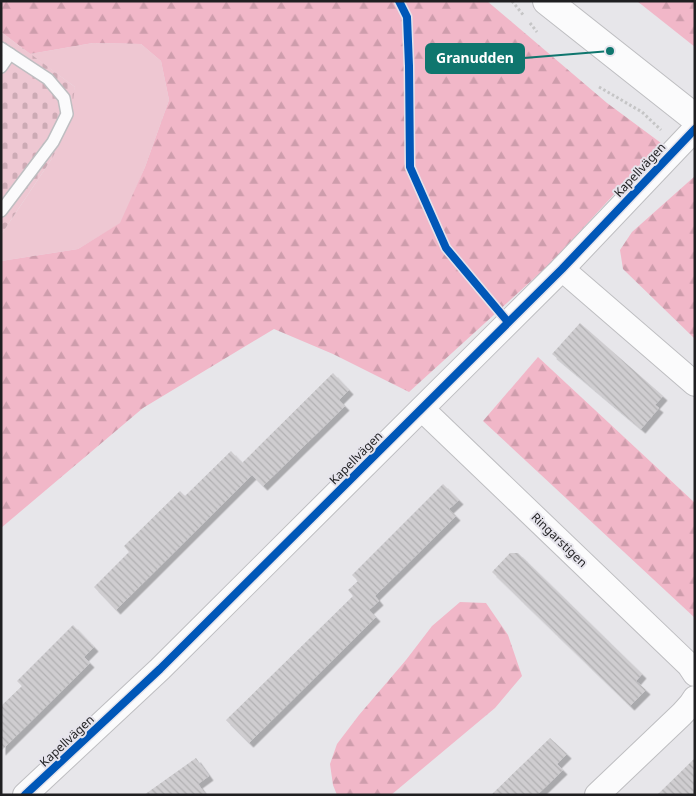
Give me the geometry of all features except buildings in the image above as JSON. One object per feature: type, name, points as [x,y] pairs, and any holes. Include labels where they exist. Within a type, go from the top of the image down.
[{"type":"street","points":[[547,1],[695,118]]},
{"type":"street","name":"Kapellvägen","points":[[25,795],[160,669],[562,269],[695,128]]},
{"type":"street","points":[[562,269],[695,384]]},
{"type":"street","name":"Ringarstigen","points":[[422,408],[689,665],[695,674]]},
{"type":"street","points":[[597,795],[682,714],[695,698]]},
{"type":"lane","points":[[1,66],[5,51],[48,79],[64,98],[67,114],[53,142],[1,210]]},
{"type":"path","points":[[599,86],[642,112],[678,146]]},
{"type":"green space","points":[[1,1],[487,1],[607,103],[661,143],[551,263],[409,392],[333,354],[274,329],[143,408],[1,528],[1,261],[78,249],[120,223],[145,167],[169,100],[161,61],[141,44],[93,43],[30,54],[1,32]]},
{"type":"green space","points":[[637,1],[695,1],[695,47]]},
{"type":"green space","points":[[1,32],[75,87],[71,115],[53,157],[1,235]]},
{"type":"green space","points":[[93,43],[141,44],[161,61],[169,100],[145,167],[121,223],[78,249],[1,261],[1,235],[53,157],[75,87],[30,54]]},
{"type":"green space","points":[[695,176],[695,339],[623,269],[620,250],[632,232]]},
{"type":"green space","points":[[538,357],[695,503],[695,618],[483,421]]},
{"type":"green space","points":[[460,602],[486,603],[508,635],[522,676],[495,708],[391,795],[337,795],[333,785],[330,764],[337,744],[432,626]]},
{"type":"cycle path","points":[[399,1],[407,17],[410,167],[446,248],[508,322]]},
{"type":"cycle path","points":[[25,795],[160,669],[562,269],[695,129]]},
{"type":"place","name":"Granudden","points":[[610,51]]}]
